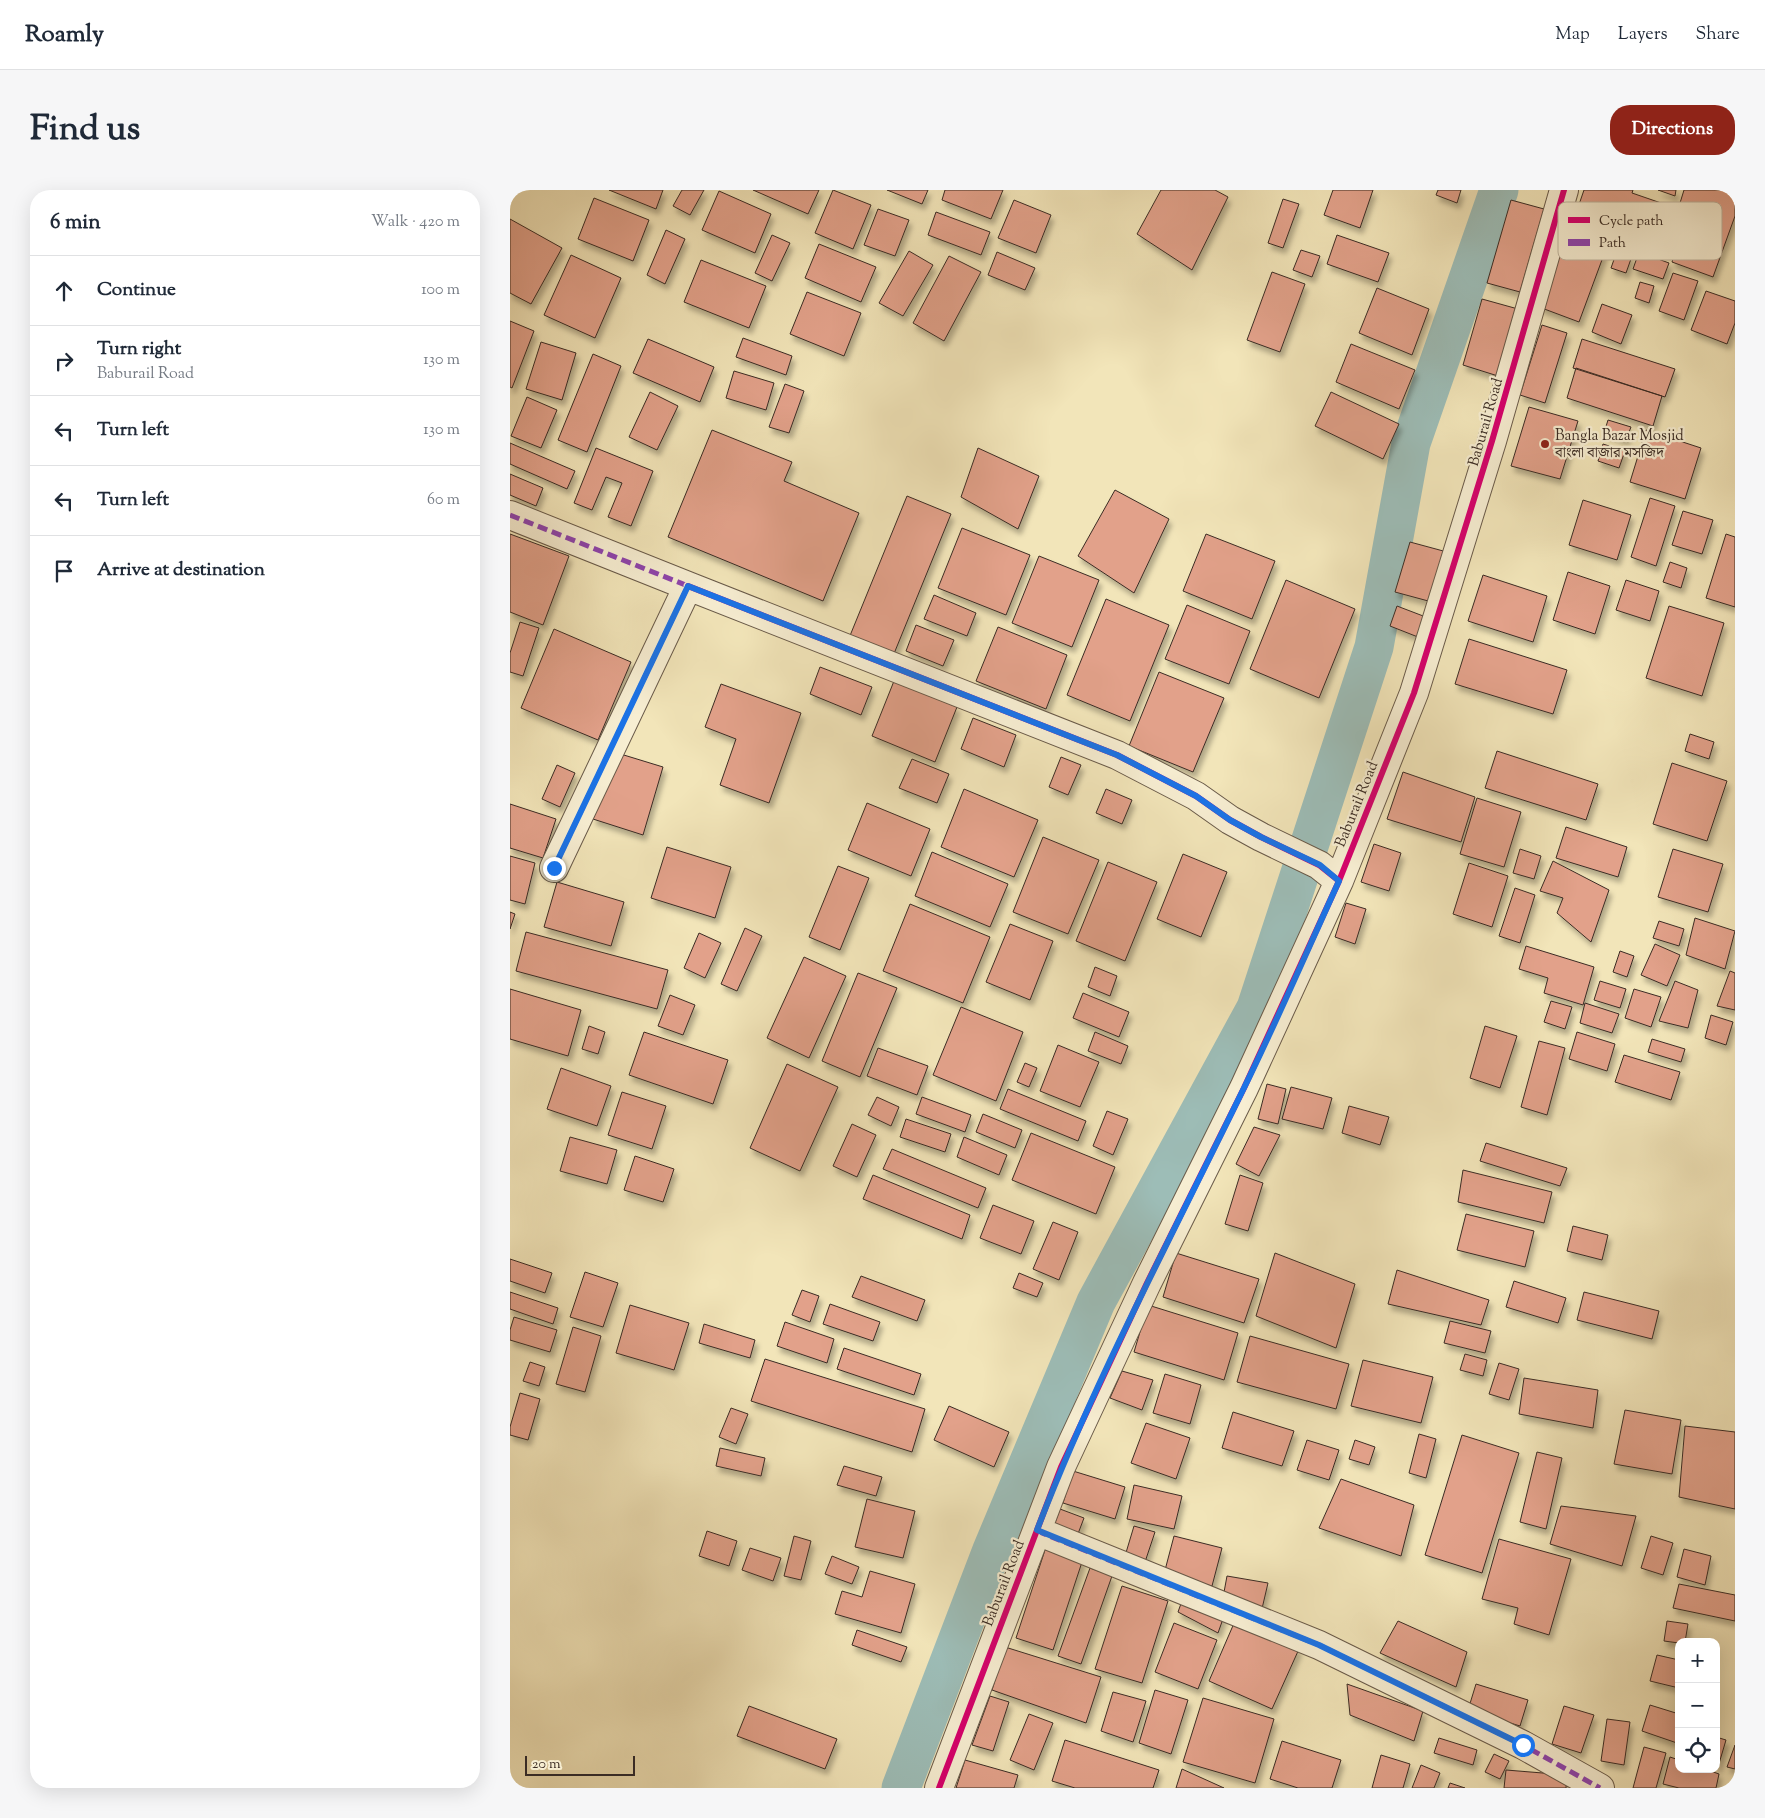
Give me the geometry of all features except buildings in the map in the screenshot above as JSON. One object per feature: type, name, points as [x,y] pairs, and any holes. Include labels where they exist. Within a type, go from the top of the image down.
[{"type":"street","name":"Baburail Road","points":[[938,1788],[1070,1449],[1147,1283],[1244,1088],[1329,873],[1414,693],[1492,441],[1558,211]]},
{"type":"street","points":[[510,515],[1117,755],[1196,796],[1230,820],[1329,873]]},
{"type":"street","points":[[554,868],[688,586]]},
{"type":"street","points":[[1037,1530],[1319,1645],[1523,1745],[1600,1788]]},
{"type":"waterway","points":[[901,1788],[992,1550],[1096,1302],[1256,1008],[1374,647],[1411,443],[1499,190]]},
{"type":"marked path","points":[[510,515],[688,586],[554,868]]},
{"type":"marked path","points":[[1037,1531],[1319,1645],[1523,1745],[1600,1788]]},
{"type":"cycle path","points":[[1561,202],[1564,190]]},
{"type":"cycle path","points":[[939,1788],[1061,1467],[1147,1283],[1244,1088],[1339,881],[1414,693],[1492,441],[1558,211]]},
{"type":"cycle path","points":[[688,586],[1117,755],[1196,796],[1230,820],[1261,837],[1319,865],[1339,881]]},
{"type":"place","name":"Bangla Bazar Mosjid বাংলা বাজার মসজিদ","points":[[1545,444]]},
{"type":"route","points":[[554,868],[688,586],[1117,755],[1196,796],[1230,820],[1261,837],[1320,865],[1339,881],[1244,1088],[1147,1283],[1061,1467],[1037,1530],[1319,1645],[1523,1745]]}]
